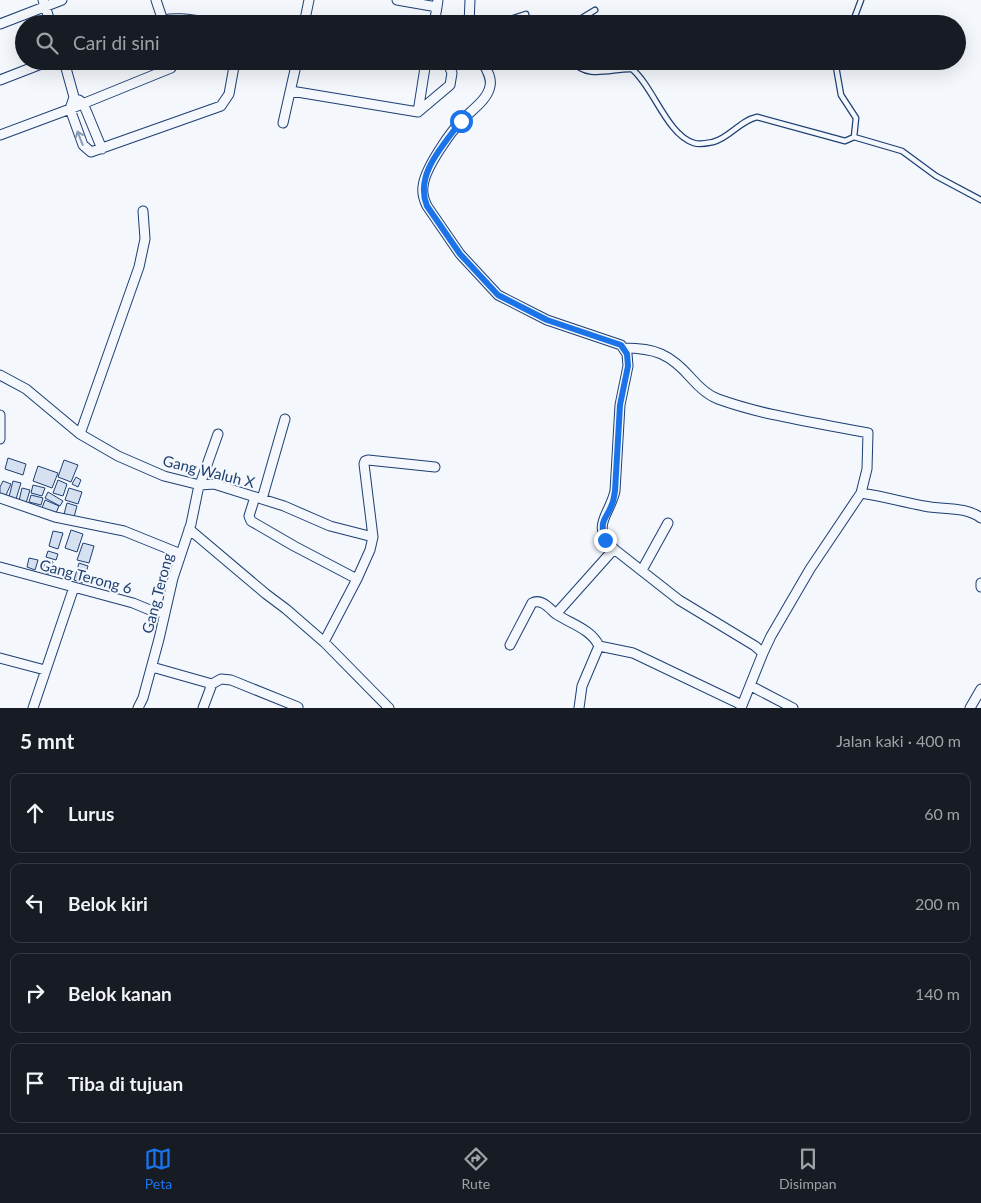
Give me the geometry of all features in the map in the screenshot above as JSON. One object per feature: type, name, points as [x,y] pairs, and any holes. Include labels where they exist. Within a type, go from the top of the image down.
[{"type":"street","points":[[20,15],[44,4],[62,0]]},
{"type":"street","points":[[156,0],[162,15]]},
{"type":"street","points":[[306,15],[309,0]]},
{"type":"street","points":[[397,0],[437,4]]},
{"type":"street","points":[[469,15],[470,0]]},
{"type":"street","points":[[0,24],[15,17]]},
{"type":"street","points":[[0,80],[26,70]]},
{"type":"street","points":[[66,70],[74,97],[70,109],[85,148],[91,152],[221,106],[229,94],[233,70]]},
{"type":"street","points":[[0,135],[166,70]]},
{"type":"street","points":[[283,123],[295,70]]},
{"type":"street","points":[[418,112],[424,70]]},
{"type":"street","points":[[291,91],[418,112],[450,85],[451,70]]},
{"type":"street","points":[[486,70],[491,84],[490,90],[461,121],[436,155],[426,173],[423,186],[427,206],[460,254],[498,295],[547,320],[621,345],[624,348],[628,358],[628,366],[620,405],[615,491],[612,505],[603,520],[602,530],[605,540],[679,600],[755,646],[763,653]]},
{"type":"street","points":[[74,97],[83,103],[102,149]]},
{"type":"street","points":[[80,434],[139,267],[144,239],[143,211]]},
{"type":"street","points":[[599,646],[633,653],[741,707],[771,636],[810,569],[861,493],[867,468],[868,433],[750,409],[715,398],[698,386],[679,364],[667,356],[654,350],[624,348]]},
{"type":"street","name":"Gang Waluh X","points":[[0,375],[26,388],[80,434],[118,456],[164,476],[200,485],[214,484],[284,506],[330,526],[373,537]]},
{"type":"street","points":[[0,415],[0,439]]},
{"type":"street","points":[[285,419],[259,498],[248,516],[251,520],[294,546],[357,579]]},
{"type":"street","name":"Gang Terong","points":[[138,708],[143,698],[152,667],[173,578],[189,529],[200,485],[218,434]]},
{"type":"street","points":[[324,642],[357,579],[370,550],[373,537],[365,461],[435,467]]},
{"type":"street","points":[[861,493],[924,506],[971,512],[981,518]]},
{"type":"street","points":[[0,498],[55,517],[124,531],[180,554]]},
{"type":"street","points":[[642,570],[668,523]]},
{"type":"street","points":[[189,529],[266,594],[286,608],[324,642],[389,708]]},
{"type":"street","points":[[556,614],[614,549]]},
{"type":"street","name":"Gang Terong 6","points":[[0,568],[165,613]]},
{"type":"street","points":[[33,708],[74,587]]},
{"type":"street","points":[[510,646],[532,603],[536,601],[540,601],[556,614],[595,638],[599,646],[582,686],[579,708]]},
{"type":"street","points":[[0,658],[45,670]]},
{"type":"street","points":[[152,667],[212,684],[222,679],[231,680],[298,707]]},
{"type":"street","points":[[203,708],[212,684]]},
{"type":"street","points":[[751,686],[793,708]]},
{"type":"street","points":[[970,708],[981,689]]},
{"type":"lane","points":[[855,15],[861,0]]},
{"type":"lane","points":[[587,15],[595,10]]},
{"type":"lane","points":[[582,70],[585,72],[616,70]]},
{"type":"lane","points":[[633,70],[639,75],[676,130],[694,143],[703,144],[721,140],[748,119],[757,117],[845,141],[854,137],[902,151],[936,176],[981,200]]},
{"type":"lane","points":[[837,70],[842,95],[856,118],[854,137]]},
{"type":"building","points":[[8,458],[26,464],[23,475],[5,469]]},
{"type":"building","points":[[64,460],[78,465],[71,482],[58,477]]},
{"type":"building","points":[[38,466],[58,473],[52,488],[33,481]]},
{"type":"building","points":[[76,477],[81,480],[78,487],[72,484]]},
{"type":"building","points":[[58,480],[67,484],[63,496],[53,493]]},
{"type":"building","points":[[3,481],[11,484],[5,497],[0,495],[0,487]]},
{"type":"building","points":[[13,481],[21,483],[16,499],[9,497]]},
{"type":"building","points":[[33,485],[45,488],[42,496],[31,493]]},
{"type":"building","points":[[22,488],[30,490],[26,503],[19,501]]},
{"type":"building","points":[[69,488],[82,492],[78,504],[65,500]]},
{"type":"building","points":[[48,492],[63,501],[60,506],[45,498]]},
{"type":"building","points":[[31,495],[43,498],[41,505],[29,502]]},
{"type":"building","points":[[45,500],[59,506],[56,513],[42,508]]},
{"type":"building","points":[[67,503],[77,506],[74,517],[64,514]]},
{"type":"building","points":[[71,530],[83,534],[77,552],[65,548]]},
{"type":"building","points":[[53,531],[63,533],[58,549],[49,546]]},
{"type":"building","points":[[83,543],[94,546],[89,563],[77,560]]},
{"type":"building","points":[[48,551],[58,554],[56,560],[46,557]]},
{"type":"building","points":[[29,558],[38,560],[35,570],[27,567]]},
{"type":"building","points":[[46,560],[53,562],[49,574],[42,572]]},
{"type":"building","points":[[79,563],[88,566],[83,583],[74,580]]},
{"type":"route","points":[[461,121],[436,155],[426,173],[423,186],[427,206],[460,254],[498,295],[547,320],[621,345],[627,354],[628,366],[620,405],[615,491],[612,505],[603,520],[602,530],[605,540]]}]
